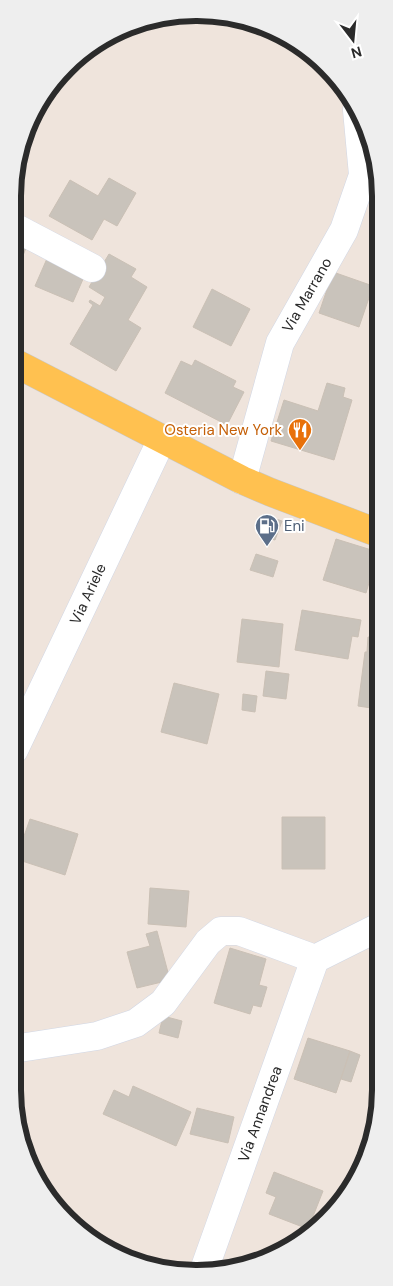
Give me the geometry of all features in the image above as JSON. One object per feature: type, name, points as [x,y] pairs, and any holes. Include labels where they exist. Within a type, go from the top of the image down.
[{"type":"main road","points":[[21,366],[242,480],[372,531]]},
{"type":"street","name":"Via Marrano","points":[[242,480],[280,342],[344,230],[363,175],[359,132]]},
{"type":"street","points":[[21,231],[92,268]]},
{"type":"street","name":"Via Ariele","points":[[22,734],[162,439]]},
{"type":"street","points":[[22,1048],[97,1036],[136,1023],[163,1003],[208,942],[221,930],[239,931],[316,959],[372,931]]},
{"type":"street","name":"Via Annandrea","points":[[206,1264],[316,959]]},
{"type":"building","points":[[109,178],[136,193],[117,226],[104,219],[92,240],[49,216],[70,180],[98,196]]},
{"type":"building","points":[[21,240],[28,243],[21,260]]},
{"type":"building","points":[[49,254],[87,270],[73,302],[35,286]]},
{"type":"building","points":[[109,254],[136,269],[131,277],[147,287],[128,320],[141,328],[116,371],[70,344],[93,305],[89,302],[90,300],[100,306],[105,297],[89,287]]},
{"type":"building","points":[[333,272],[372,286],[359,327],[319,313]]},
{"type":"building","points":[[212,289],[250,309],[231,346],[193,327]]},
{"type":"building","points":[[195,360],[236,381],[233,387],[244,392],[227,425],[165,393],[181,361],[192,366]]},
{"type":"building","points":[[327,383],[345,388],[343,397],[352,400],[334,460],[271,441],[284,400],[318,411]]},
{"type":"building","points":[[264,515],[282,521],[275,540],[258,535]]},
{"type":"building","points":[[336,539],[372,550],[372,572],[366,593],[323,580]]},
{"type":"building","points":[[256,554],[278,561],[273,577],[250,570]]},
{"type":"building","points":[[302,610],[361,620],[358,637],[352,636],[348,659],[295,650]]},
{"type":"building","points":[[242,619],[283,624],[279,667],[237,662]]},
{"type":"building","points":[[368,637],[372,637],[372,708],[358,706],[365,652],[367,652]]},
{"type":"building","points":[[266,671],[289,674],[286,699],[263,696]]},
{"type":"building","points":[[174,683],[219,694],[207,744],[161,732]]},
{"type":"building","points":[[243,694],[257,696],[255,712],[242,710]]},
{"type":"building","points":[[282,817],[325,817],[325,869],[282,869]]},
{"type":"building","points":[[30,819],[78,834],[65,875],[22,861],[22,843]]},
{"type":"building","points":[[150,888],[189,891],[186,927],[148,924]]},
{"type":"building","points":[[157,931],[170,980],[137,988],[127,952],[150,946],[146,934]]},
{"type":"building","points":[[230,948],[266,959],[259,985],[267,987],[261,1007],[253,1005],[250,1014],[214,1003]]},
{"type":"building","points":[[163,1016],[182,1021],[178,1038],[159,1033]]},
{"type":"building","points":[[308,1038],[350,1051],[336,1093],[294,1079]]},
{"type":"building","points":[[350,1051],[360,1055],[351,1082],[341,1079]]},
{"type":"building","points":[[133,1086],[191,1112],[176,1146],[103,1114],[114,1090],[129,1097]]},
{"type":"building","points":[[197,1108],[234,1117],[228,1143],[190,1134]]},
{"type":"building","points":[[274,1172],[323,1191],[311,1222],[305,1228],[269,1214],[276,1197],[266,1193]]},
{"type":"place","name":"Osteria New York","points":[[300,451]]},
{"type":"place","name":"Eni","points":[[267,547]]}]
